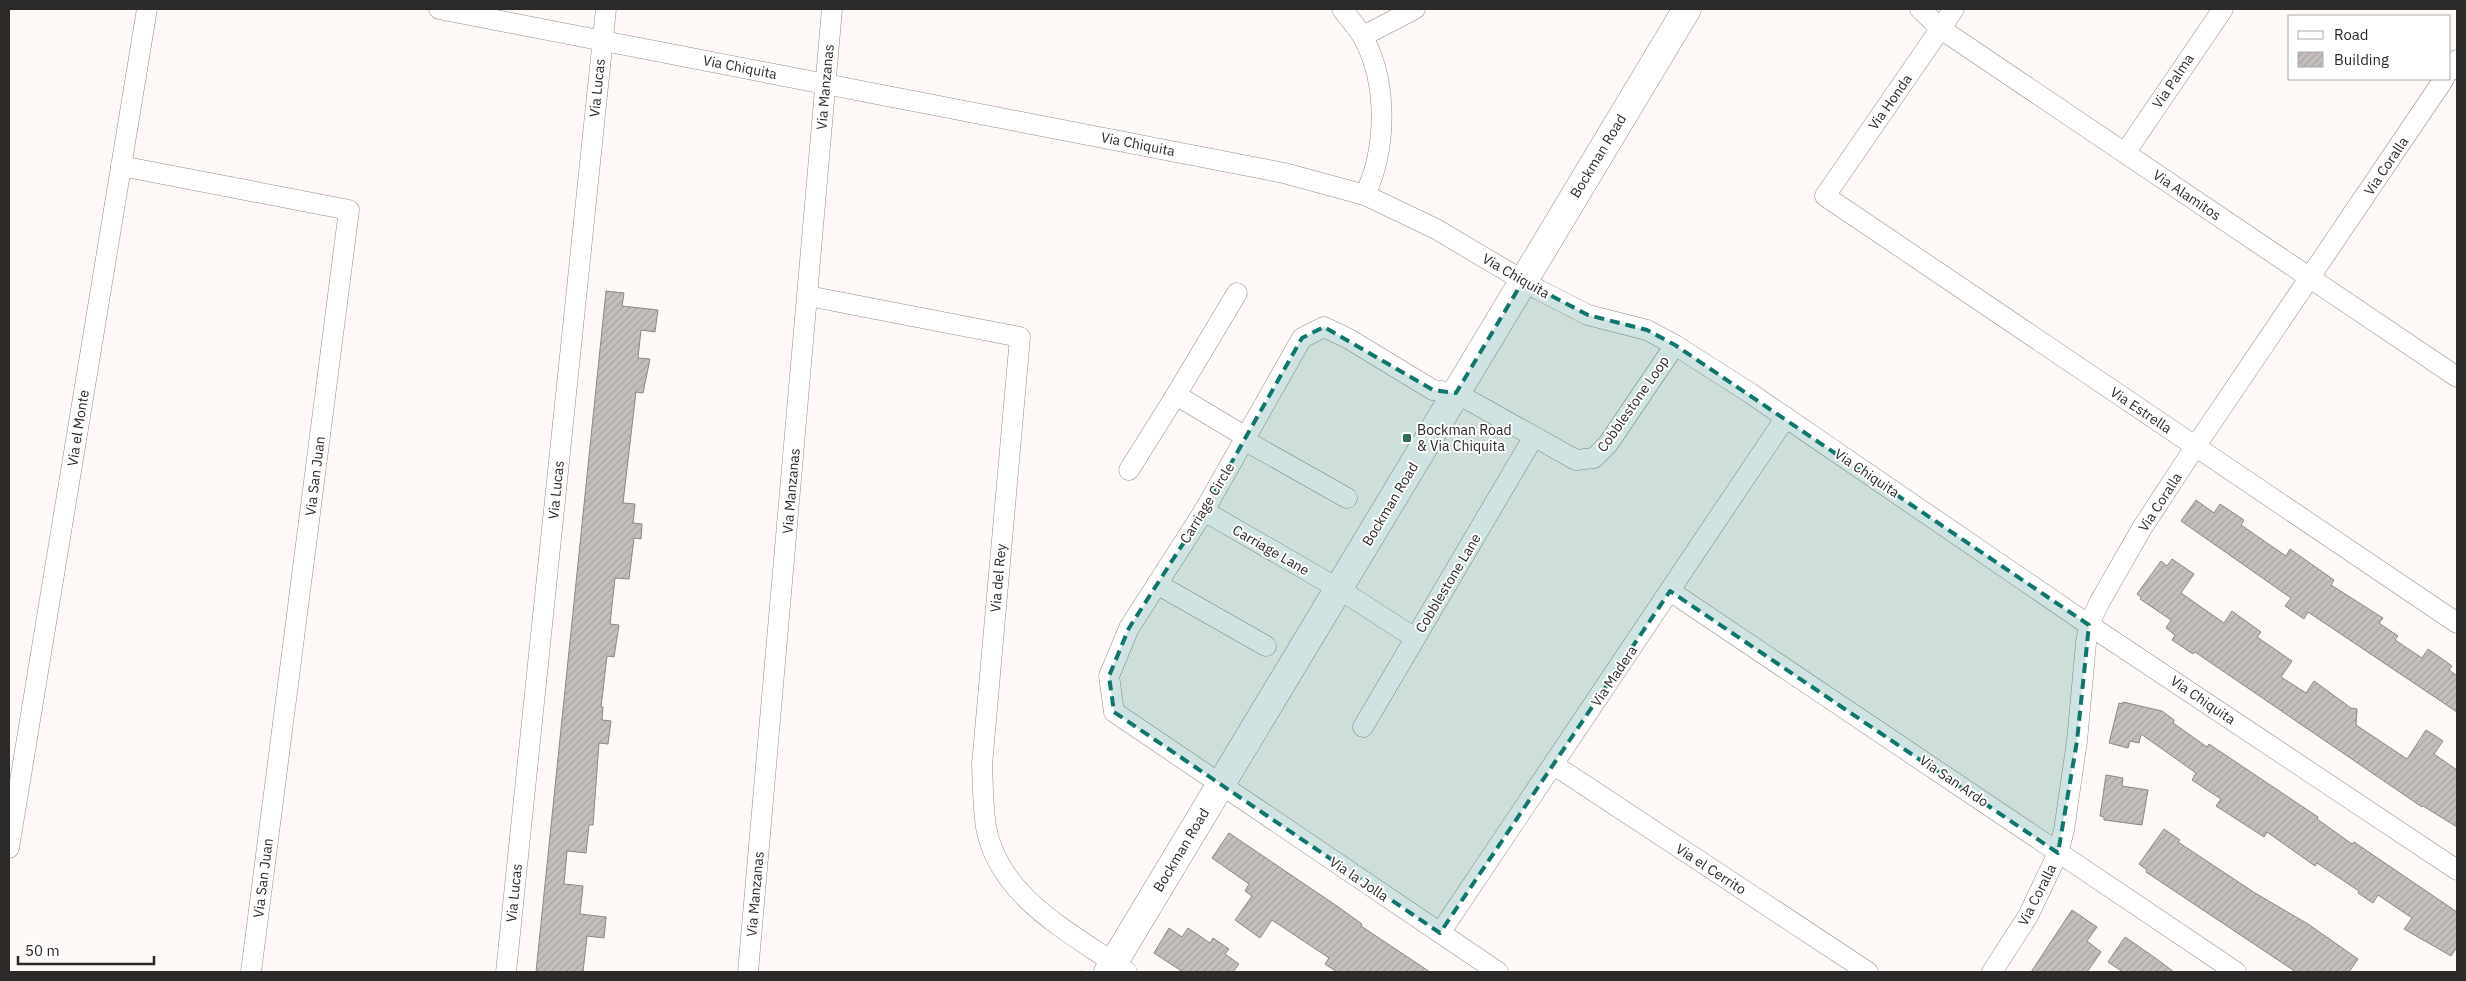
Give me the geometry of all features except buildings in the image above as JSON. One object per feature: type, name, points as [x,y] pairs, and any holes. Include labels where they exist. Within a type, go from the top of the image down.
[{"type":"street","name":"Via el Monte","points":[[9,848],[147,9]]},
{"type":"street","name":"Via Chiquita","points":[[439,9],[1284,173],[1365,195],[1436,229],[1523,281],[1588,315],[1647,330],[1675,345],[1786,417],[2089,625],[2457,870]]},
{"type":"street","name":"Via Lucas","points":[[506,972],[606,9]]},
{"type":"street","name":"Via Manzanas","points":[[748,972],[832,9]]},
{"type":"street","points":[[1342,9],[1363,36],[1377,73],[1382,123],[1374,177],[1365,195]]},
{"type":"street","points":[[1363,36],[1414,9]]},
{"type":"street","name":"Bockman Road","points":[[1103,970],[1220,785],[1687,9]]},
{"type":"street","name":"Via Alamitos","points":[[1920,9],[1940,29],[2457,377]]},
{"type":"street","name":"Via Honda","points":[[1825,196],[1954,9]]},
{"type":"street","name":"Via Palma","points":[[2124,153],[2222,9]]},
{"type":"street","name":"Via Coralla","points":[[1992,972],[2028,916],[2058,853],[2077,741],[2089,625],[2142,528],[2443,80]]},
{"type":"street","name":"Via San Juan","points":[[121,166],[349,210],[251,972]]},
{"type":"street","name":"Via Estrella","points":[[1825,196],[2457,623]]},
{"type":"street","points":[[1129,470],[1237,292]]},
{"type":"street","name":"Via del Rey","points":[[808,296],[1020,337],[982,765],[986,828],[998,859],[1019,893],[1064,930],[1103,970]]},
{"type":"street","name":"Carriage Circle","points":[[1220,785],[1114,712],[1109,676],[1129,628],[1204,512],[1302,338],[1324,327],[1433,390],[1456,393]]},
{"type":"street","name":"Cobblestone Loop","points":[[1456,393],[1576,460],[1594,458],[1608,444],[1675,345]]},
{"type":"street","points":[[1176,395],[1245,439],[1347,498]]},
{"type":"street","name":"Via Madera","points":[[1440,933],[1786,417]]},
{"type":"street","name":"Cobblestone Lane","points":[[1363,727],[1534,438]]},
{"type":"street","name":"Carriage Lane","points":[[1204,512],[1339,589],[1415,638]]},
{"type":"street","points":[[1157,584],[1266,646]]},
{"type":"street","name":"Via San Ardo","points":[[1670,591],[2236,972]]},
{"type":"street","name":"Via el Cerrito","points":[[1554,765],[1868,972]]},
{"type":"street","name":"Via la Jolla","points":[[1220,785],[1498,972]]},
{"type":"highlighted area","points":[[1523,281],[1588,315],[1647,330],[1675,345],[2089,625],[2077,741],[2058,853],[1670,591],[1440,933],[1114,712],[1109,676],[1129,628],[1204,511],[1302,338],[1324,327],[1433,390],[1456,393]]},
{"type":"place","name":"Bockman Road & Via Chiquita","points":[[1407,438]]}]
